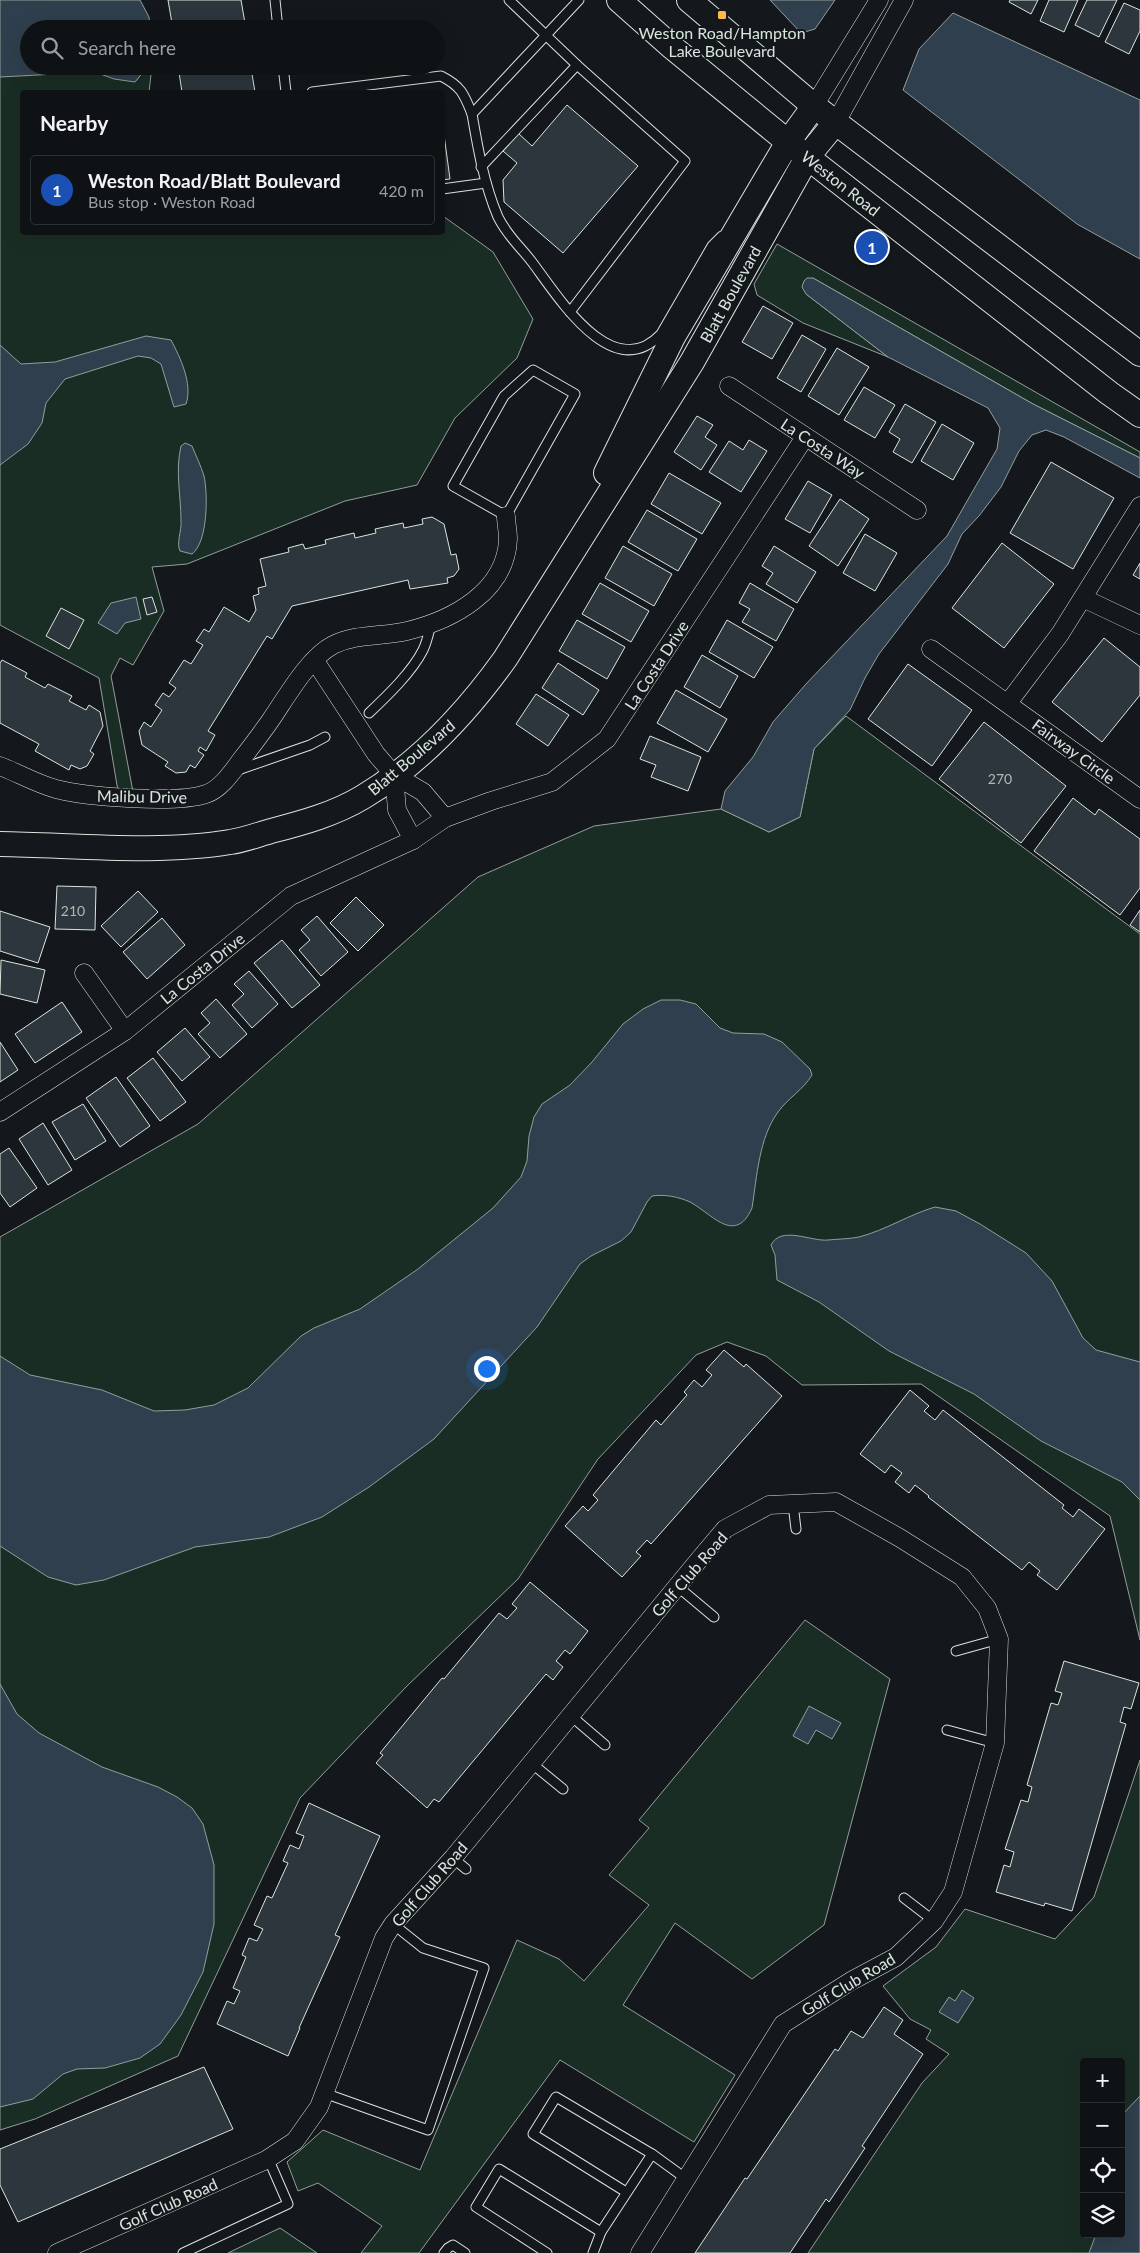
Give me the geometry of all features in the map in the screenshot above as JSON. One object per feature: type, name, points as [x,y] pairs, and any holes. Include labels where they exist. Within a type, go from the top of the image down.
[{"type":"street","name":"Weston Road","points":[[619,0],[672,47],[788,142],[1109,393],[1140,415]]},
{"type":"street","points":[[689,0],[814,106],[1140,354]]},
{"type":"street","name":"Blatt Boulevard","points":[[551,584],[673,337],[788,142],[814,106],[879,0]]},
{"type":"street","name":"Blatt Boulevard","points":[[0,844],[162,848],[231,842],[308,821],[362,798],[394,775],[453,724],[479,694],[505,659],[692,362],[808,156],[836,122],[904,0]]},
{"type":"street","name":"La Costa Way","points":[[729,386],[916,510]]},
{"type":"street","name":"La Costa Drive","points":[[0,1112],[125,1031],[292,896],[413,840],[445,818],[490,801],[552,782],[608,739],[805,437]]},
{"type":"street","points":[[1008,703],[1060,634],[1140,506]]},
{"type":"street","name":"Malibu Drive","points":[[0,766],[55,789],[84,795],[134,798],[192,798],[209,793],[233,772],[294,685],[315,661],[332,646],[368,634],[405,632],[431,624],[469,606],[494,581],[503,562],[508,539],[506,516]]},
{"type":"street","points":[[1084,598],[1140,625]]},
{"type":"street","name":"Fairway Circle","points":[[931,649],[1140,799]]},
{"type":"street","points":[[315,661],[376,754],[394,775],[423,792],[445,818]]},
{"type":"street","points":[[394,775],[397,810],[413,840]]},
{"type":"street","points":[[84,973],[125,1031]]},
{"type":"street","name":"Golf Club Road","points":[[64,2252],[268,2158],[295,2141],[319,2107],[384,1938],[393,1924],[459,1863],[530,1762],[677,1586],[725,1530],[769,1505],[836,1502],[962,1577],[987,1608],[999,1639],[995,1743],[953,1892],[934,1921],[896,1956],[783,2024],[721,2125],[685,2178],[640,2253]]},
{"type":"lane","points":[[275,0],[277,20]]},
{"type":"lane","points":[[509,0],[546,37],[685,161],[570,312]]},
{"type":"lane","points":[[472,114],[579,0]]},
{"type":"lane","points":[[481,167],[577,65]]},
{"type":"lane","points":[[284,75],[286,90]]},
{"type":"lane","points":[[328,90],[441,76],[455,83],[464,95],[472,114],[481,167],[498,215],[508,235],[526,254],[570,312],[590,334],[606,343],[621,348],[637,348],[653,342],[661,334],[712,246],[751,204]]},
{"type":"lane","points":[[445,189],[486,183]]},
{"type":"lane","points":[[533,370],[575,394],[506,516],[453,486],[504,396],[533,370]]},
{"type":"lane","points":[[369,713],[382,701],[416,661],[424,649],[431,624]]},
{"type":"lane","points":[[233,772],[325,737]]},
{"type":"lane","points":[[793,1504],[796,1529]]},
{"type":"lane","points":[[677,1586],[714,1617]]},
{"type":"lane","points":[[956,1651],[999,1639]]},
{"type":"lane","points":[[570,1715],[606,1745]]},
{"type":"lane","points":[[947,1730],[995,1743]]},
{"type":"lane","points":[[530,1762],[563,1790]]},
{"type":"lane","points":[[904,1898],[934,1921]]},
{"type":"lane","points":[[324,2093],[428,2130],[484,1968],[423,1948],[393,1924]]},
{"type":"lane","points":[[626,2192],[533,2134],[556,2097],[652,2154],[685,2178]]},
{"type":"lane","points":[[593,2253],[601,2232],[652,2154]]},
{"type":"lane","points":[[183,2253],[288,2204],[268,2158]]},
{"type":"lane","points":[[547,2253],[476,2207],[499,2168],[601,2232]]},
{"type":"lane","points":[[444,2253],[453,2245],[464,2253]]},
{"type":"green space","points":[[0,0],[20,20],[20,75],[131,75],[135,82],[141,75],[151,75],[149,90],[20,90],[20,235],[445,235],[445,217],[493,252],[533,319],[517,358],[455,418],[417,485],[345,501],[187,564],[152,567],[164,611],[133,665],[120,658],[111,676],[134,797],[119,797],[99,678],[0,625]]},
{"type":"green space","points":[[777,244],[1140,452],[1140,458],[1033,404],[813,278],[806,294],[888,357],[803,323],[757,295],[754,284]]},
{"type":"green space","points":[[846,716],[1140,934],[1140,1640],[1110,1516],[921,1384],[802,1385],[766,1356],[727,1342],[696,1355],[598,1459],[518,1579],[407,1686],[300,1798],[178,2056],[35,2119],[0,2130],[0,1237],[198,1124],[478,877],[594,826],[721,809],[769,832],[800,817],[814,749]]},
{"type":"green space","points":[[805,1620],[890,1679],[824,1925],[752,1979],[675,1923],[623,2005],[735,2075],[694,2142],[560,2060],[419,2253],[361,2253],[382,2226],[318,2183],[298,2191],[287,2162],[323,2130],[420,2170],[517,1940],[559,1959],[584,1981],[649,1905],[609,1875],[649,1828],[639,1820]]},
{"type":"green space","points":[[1140,1760],[1140,2253],[808,2253],[922,2083],[949,2054],[926,2039],[931,2030],[910,2019],[883,1986],[936,1947],[965,1909],[1055,1939],[1094,1897]]},
{"type":"green space","points":[[280,2228],[317,2253],[228,2253]]},
{"type":"water","points":[[0,0],[140,0],[149,17],[149,20],[20,20],[20,75],[38,75],[0,77]]},
{"type":"water","points":[[770,0],[835,0],[815,29],[801,33]]},
{"type":"water","points":[[953,13],[1140,100],[1140,259],[1077,224],[903,90],[919,49]]},
{"type":"water","points":[[103,75],[141,75],[135,82],[114,79]]},
{"type":"water","points":[[807,278],[813,278],[1033,404],[1140,458],[1140,478],[1064,437],[1046,430],[1032,435],[1019,451],[1001,487],[979,516],[962,534],[948,564],[879,654],[850,710],[814,749],[800,817],[769,832],[721,809],[725,791],[753,757],[773,722],[806,684],[947,536],[997,449],[1000,428],[988,408],[888,357],[806,294],[802,287]]},
{"type":"water","points":[[146,336],[171,340],[182,362],[187,379],[188,396],[186,404],[174,407],[161,364],[151,358],[138,356],[65,379],[46,403],[42,423],[28,444],[0,465],[0,345],[21,364],[55,362]]},
{"type":"water","points":[[185,443],[192,446],[200,465],[204,476],[206,494],[204,529],[197,548],[192,554],[180,551],[179,548],[181,511],[178,465],[181,446]]},
{"type":"water","points":[[136,597],[141,619],[125,623],[117,634],[98,623],[111,603]]},
{"type":"water","points":[[661,1000],[680,1000],[696,1004],[720,1028],[733,1033],[764,1034],[782,1042],[810,1069],[812,1075],[786,1102],[772,1122],[763,1145],[757,1170],[752,1208],[745,1219],[738,1225],[730,1226],[722,1223],[686,1200],[677,1197],[652,1196],[631,1232],[621,1241],[591,1256],[580,1264],[537,1327],[434,1439],[369,1487],[322,1517],[269,1537],[195,1547],[104,1580],[76,1585],[48,1577],[0,1546],[0,1356],[30,1375],[102,1390],[154,1411],[185,1410],[214,1405],[248,1388],[301,1336],[314,1328],[360,1309],[418,1269],[493,1208],[521,1177],[527,1161],[529,1136],[534,1117],[542,1104],[570,1085],[592,1062],[623,1024],[643,1009]]},
{"type":"water","points":[[935,1207],[956,1211],[1026,1253],[1052,1281],[1083,1338],[1096,1350],[1140,1362],[1140,1500],[1122,1482],[1041,1441],[974,1394],[889,1351],[819,1302],[777,1280],[775,1255],[771,1245],[782,1236],[789,1235],[821,1240],[859,1237]]},
{"type":"water","points":[[0,1684],[17,1714],[39,1733],[102,1767],[158,1787],[192,1808],[203,1824],[214,1865],[214,1924],[203,1972],[181,2015],[160,2044],[140,2058],[105,2068],[77,2069],[63,2074],[33,2099],[0,2107]]},
{"type":"water","points":[[809,1706],[841,1723],[832,1739],[816,1730],[808,1744],[793,1736]]},
{"type":"water","points":[[962,1990],[974,1998],[958,2023],[939,2012],[949,1997],[955,2001]]},
{"type":"water","points":[[1140,2096],[1140,2253],[1089,2253],[1095,2238],[1125,2238],[1125,2112]]},
{"type":"building","points":[[168,0],[241,0],[244,20],[171,20]]},
{"type":"building","points":[[1010,0],[1038,0],[1031,14],[1009,2]]},
{"type":"building","points":[[1049,0],[1078,0],[1064,32],[1040,21]]},
{"type":"building","points":[[1087,0],[1117,0],[1099,37],[1075,25]]},
{"type":"building","points":[[1124,3],[1140,10],[1140,31],[1129,54],[1105,42]]},
{"type":"building","points":[[179,75],[252,75],[255,90],[182,90]]},
{"type":"building","points":[[567,105],[638,166],[563,253],[504,202],[503,180],[517,163],[503,151],[518,133],[532,146]]},
{"type":"building","points":[[445,142],[450,179],[445,180]]},
{"type":"building","points":[[763,306],[793,323],[772,359],[742,342]]},
{"type":"building","points":[[802,335],[826,349],[801,392],[777,378]]},
{"type":"building","points":[[837,348],[869,367],[839,415],[808,396]]},
{"type":"building","points":[[864,387],[895,405],[875,438],[844,420]]},
{"type":"building","points":[[905,404],[936,422],[912,463],[893,452],[900,439],[889,432]]},
{"type":"building","points":[[697,416],[713,425],[705,437],[717,445],[701,470],[674,452]]},
{"type":"building","points":[[942,424],[974,443],[953,480],[921,461]]},
{"type":"building","points":[[749,440],[767,451],[741,492],[709,472],[729,441],[743,450]]},
{"type":"building","points":[[1051,462],[1114,498],[1073,569],[1010,533]]},
{"type":"building","points":[[669,473],[721,503],[702,534],[651,504]]},
{"type":"building","points":[[808,481],[832,495],[810,533],[785,519]]},
{"type":"building","points":[[840,499],[869,519],[838,566],[809,546]]},
{"type":"building","points":[[647,510],[697,539],[678,571],[628,542]]},
{"type":"building","points":[[432,517],[444,524],[451,555],[456,554],[459,569],[454,576],[447,578],[448,583],[410,589],[408,580],[292,606],[272,639],[267,636],[208,731],[215,735],[206,751],[200,747],[198,751],[204,755],[195,768],[190,765],[186,772],[176,773],[165,766],[168,762],[142,745],[139,731],[144,722],[151,727],[162,710],[155,705],[163,693],[169,697],[176,688],[169,683],[184,660],[191,664],[203,645],[196,641],[204,629],[209,632],[224,607],[249,622],[256,610],[253,596],[259,594],[258,588],[266,586],[260,559],[289,552],[288,548],[303,544],[305,549],[326,544],[325,540],[354,533],[355,538],[376,533],[375,529],[403,523],[404,528],[423,524],[422,519]]},
{"type":"building","points":[[865,534],[897,553],[875,591],[843,573]]},
{"type":"building","points":[[1002,543],[1054,584],[1004,648],[952,608]]},
{"type":"building","points":[[623,546],[672,574],[654,606],[605,578]]},
{"type":"building","points":[[774,546],[816,572],[797,603],[766,584],[773,573],[762,566]]},
{"type":"building","points":[[1140,563],[1140,579],[1133,575]]},
{"type":"building","points":[[600,583],[649,611],[631,642],[582,614]]},
{"type":"building","points":[[750,583],[794,609],[776,641],[742,622],[750,609],[739,603]]},
{"type":"building","points":[[152,597],[157,612],[147,615],[143,599]]},
{"type":"building","points":[[61,608],[84,620],[69,649],[46,636]]},
{"type":"building","points":[[577,620],[625,647],[607,679],[559,651]]},
{"type":"building","points":[[727,620],[773,647],[754,678],[709,652]]},
{"type":"building","points":[[1104,638],[1140,667],[1140,695],[1102,742],[1052,702]]},
{"type":"building","points":[[702,655],[738,676],[720,708],[684,687]]},
{"type":"building","points":[[2,660],[27,673],[25,677],[45,688],[48,684],[72,696],[69,701],[86,710],[89,705],[100,712],[103,726],[90,751],[94,754],[87,766],[80,769],[71,765],[69,770],[35,751],[39,744],[0,723],[0,663]]},
{"type":"building","points":[[558,663],[599,690],[583,715],[542,688]]},
{"type":"building","points":[[908,664],[972,710],[932,766],[868,719]]},
{"type":"building","points":[[676,690],[727,719],[708,752],[657,723]]},
{"type":"building","points":[[536,694],[569,715],[548,746],[516,724]]},
{"type":"building","points":[[984,722],[1066,786],[1021,843],[939,779]]},
{"type":"building","points":[[650,736],[701,757],[688,791],[651,777],[656,765],[640,759]]},
{"type":"building","points":[[1073,798],[1095,815],[1099,809],[1140,839],[1140,888],[1120,915],[1034,851]]},
{"type":"building","points":[[57,886],[96,887],[95,930],[55,929]]},
{"type":"building","points":[[138,891],[158,912],[121,947],[101,926]]},
{"type":"building","points":[[356,897],[384,925],[358,951],[330,923]]},
{"type":"building","points":[[1140,910],[1140,932],[1130,925]]},
{"type":"building","points":[[0,911],[50,927],[38,963],[0,951]]},
{"type":"building","points":[[317,916],[348,952],[321,976],[299,950],[310,940],[301,930]]},
{"type":"building","points":[[162,918],[185,945],[147,979],[123,952]]},
{"type":"building","points":[[282,940],[320,985],[292,1008],[254,963]]},
{"type":"building","points":[[1,960],[45,970],[37,1003],[0,994]]},
{"type":"building","points":[[249,971],[278,1004],[252,1028],[232,1005],[244,994],[234,984]]},
{"type":"building","points":[[216,999],[247,1034],[220,1058],[198,1034],[210,1023],[201,1013]]},
{"type":"building","points":[[62,1002],[82,1032],[35,1063],[15,1034]]},
{"type":"building","points":[[185,1028],[210,1057],[182,1081],[157,1052]]},
{"type":"building","points":[[0,1042],[18,1070],[0,1082]]},
{"type":"building","points":[[153,1058],[186,1102],[160,1121],[127,1078]]},
{"type":"building","points":[[116,1077],[150,1126],[120,1147],[86,1098]]},
{"type":"building","points":[[83,1104],[106,1141],[75,1160],[52,1122]]},
{"type":"building","points":[[43,1123],[72,1170],[48,1185],[19,1139]]},
{"type":"building","points":[[9,1148],[37,1188],[10,1207],[0,1193],[0,1154]]},
{"type":"building","points":[[724,1350],[744,1367],[746,1364],[782,1396],[651,1544],[647,1540],[636,1552],[641,1556],[622,1577],[565,1526],[583,1506],[588,1511],[598,1500],[593,1495],[656,1420],[661,1425],[687,1395],[684,1392],[694,1380],[702,1387],[712,1375],[706,1370]]},
{"type":"building","points":[[910,1390],[929,1406],[924,1411],[935,1420],[943,1410],[1064,1505],[1062,1508],[1073,1517],[1079,1509],[1105,1529],[1057,1590],[1037,1575],[1040,1571],[1029,1562],[1022,1570],[915,1485],[909,1493],[895,1482],[902,1473],[891,1465],[885,1473],[860,1454]]},
{"type":"building","points":[[530,1582],[588,1631],[570,1654],[565,1650],[556,1661],[563,1667],[553,1680],[546,1674],[439,1802],[434,1799],[427,1808],[376,1763],[383,1755],[380,1753],[499,1613],[507,1619],[517,1608],[512,1604]]},
{"type":"building","points":[[1064,1661],[1139,1683],[1131,1709],[1124,1707],[1120,1722],[1126,1724],[1072,1911],[1045,1903],[1044,1906],[996,1892],[1004,1865],[1010,1867],[1014,1852],[1005,1849],[1021,1800],[1028,1802],[1032,1787],[1027,1785],[1051,1703],[1058,1705],[1062,1693],[1055,1691]]},
{"type":"building","points":[[309,1803],[380,1836],[335,1935],[340,1937],[288,2056],[217,2024],[227,2001],[234,2004],[240,1991],[233,1988],[246,1957],[242,1955],[249,1938],[257,1941],[263,1929],[254,1925],[267,1896],[272,1898],[288,1863],[283,1861],[290,1845],[299,1849],[304,1836],[296,1833]]},
{"type":"building","points":[[884,2007],[903,2020],[894,2034],[923,2054],[862,2146],[865,2148],[829,2202],[826,2199],[790,2253],[695,2253],[835,2049],[838,2051],[851,2031],[863,2038]]},
{"type":"building","points":[[204,2067],[233,2129],[18,2222],[0,2185],[0,2149]]},
{"type":"place","name":"Weston Road/Hampton Lake Boulevard","points":[[722,15]]},
{"type":"place","name":"Weston Road/Blatt Boulevard","points":[[872,247]]}]
